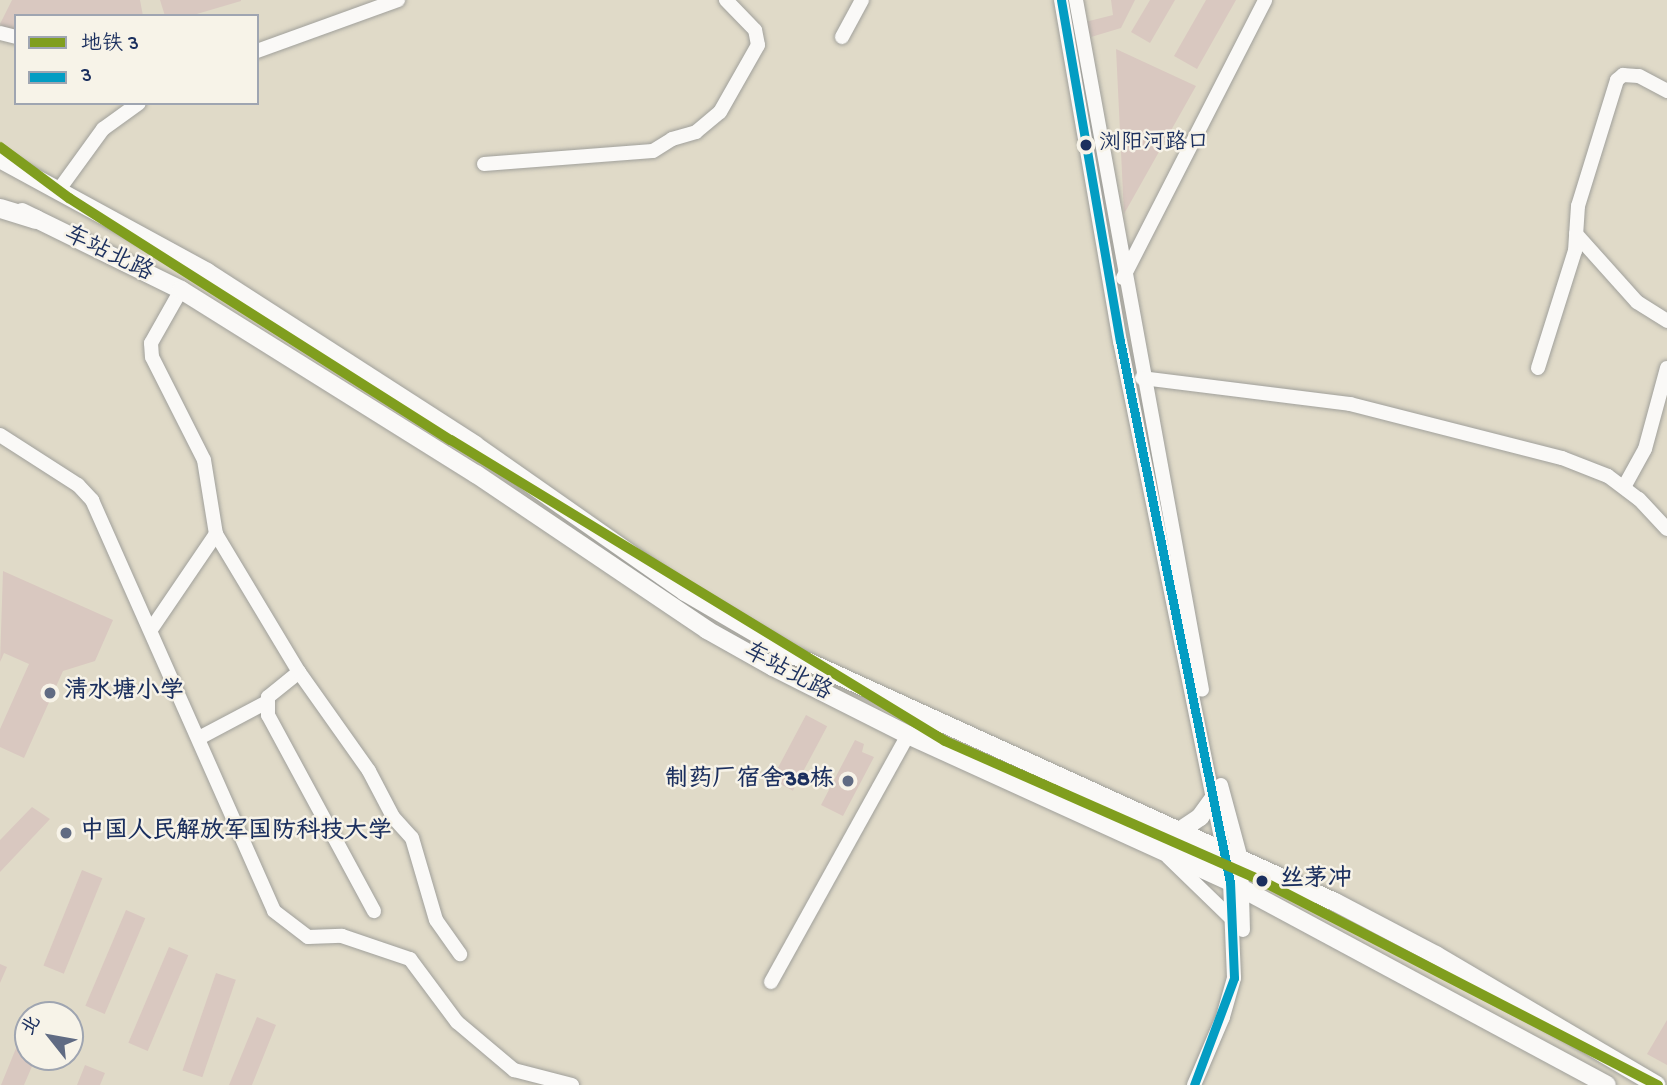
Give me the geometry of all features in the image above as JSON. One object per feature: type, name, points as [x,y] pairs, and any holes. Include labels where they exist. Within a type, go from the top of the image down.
[{"type":"highway","points":[[0,208],[35,219]]},
{"type":"main road","name":"车站北路","points":[[0,159],[207,272],[475,445],[685,592],[791,654],[1234,856],[1436,955],[1657,1085]]},
{"type":"main road","name":"车站北路","points":[[0,200],[181,290],[476,474],[707,630],[908,735],[1237,886],[1607,1085]]},
{"type":"main road","points":[[1178,832],[1200,817],[1215,796]]},
{"type":"street","points":[[259,50],[383,2],[398,0]]},
{"type":"street","points":[[484,164],[653,151],[672,139],[696,132],[720,112],[758,45],[755,30],[726,0]]},
{"type":"street","points":[[842,37],[862,0]]},
{"type":"street","points":[[1061,0],[1120,341],[1215,796],[1234,856]]},
{"type":"street","points":[[1076,0],[1123,278],[1234,856],[1237,886],[1238,993],[1202,1085]]},
{"type":"street","points":[[1123,278],[1265,0]]},
{"type":"street","points":[[1538,368],[1576,234],[1578,206],[1617,80],[1623,75],[1639,76],[1667,91]]},
{"type":"street","points":[[58,191],[103,130],[136,105]]},
{"type":"street","points":[[1576,234],[1637,303],[1667,321]]},
{"type":"street","points":[[181,290],[152,343],[152,357],[204,460],[216,534],[299,672],[369,771],[393,817],[412,838],[436,920],[460,954]]},
{"type":"street","points":[[1624,487],[1646,449],[1667,368]]},
{"type":"street","points":[[1142,378],[1350,404],[1562,458],[1608,476],[1624,487],[1667,529]]},
{"type":"street","points":[[0,435],[88,492],[152,628],[266,896],[282,919],[308,937],[342,936],[410,959],[457,1022],[514,1070],[572,1085]]},
{"type":"street","points":[[152,628],[216,534]]},
{"type":"street","points":[[199,738],[265,703],[271,692],[299,672]]},
{"type":"street","points":[[265,703],[374,911]]},
{"type":"street","points":[[771,982],[908,735]]},
{"type":"street","points":[[1164,854],[1234,921]]},
{"type":"street","points":[[1194,1085],[1231,992],[1237,886]]},
{"type":"building","points":[[12,0],[140,0],[143,14],[14,14],[14,34],[0,24]]},
{"type":"building","points":[[160,0],[241,0],[197,14],[164,14]]},
{"type":"building","points":[[1111,0],[1135,0],[1121,28],[1091,37],[1085,22],[1113,15]]},
{"type":"building","points":[[1150,0],[1175,0],[1150,43],[1131,32]]},
{"type":"building","points":[[1206,0],[1236,0],[1197,69],[1174,56]]},
{"type":"building","points":[[1116,49],[1196,86],[1124,214]]},
{"type":"building","points":[[3,571],[113,620],[95,661],[63,671],[24,758],[0,747],[0,729],[29,664],[4,653],[0,662]]},
{"type":"building","points":[[806,715],[827,726],[793,791],[772,779]]},
{"type":"building","name":"制药厂宿舍38栋","points":[[855,740],[864,744],[862,752],[874,757],[843,816],[821,805]]},
{"type":"building","points":[[32,807],[50,819],[0,872],[0,840]]},
{"type":"building","points":[[82,870],[102,878],[64,974],[43,965]]},
{"type":"building","points":[[126,910],[145,918],[105,1014],[85,1006]]},
{"type":"building","points":[[169,947],[188,955],[148,1051],[128,1043]]},
{"type":"building","points":[[0,964],[7,967],[0,983]]},
{"type":"building","points":[[216,973],[236,980],[202,1077],[182,1070]]},
{"type":"building","points":[[257,1017],[276,1025],[252,1085],[229,1085]]},
{"type":"building","points":[[1667,1020],[1667,1065],[1647,1054]]},
{"type":"building","points":[[14,1053],[14,1071],[30,1071],[24,1085],[1,1085]]},
{"type":"building","points":[[85,1065],[105,1073],[100,1085],[77,1085]]},
{"type":"metro line","name":"3","points":[[0,147],[69,198],[451,440],[945,741],[1260,880],[1658,1085]]},
{"type":"transit line","name":"3","points":[[1061,0],[1120,341],[1230,882],[1234,978],[1194,1085]]},
{"type":"place","name":"浏阳河路口","points":[[1086,145]]},
{"type":"place","name":"清水塘小学","points":[[50,693]]},
{"type":"place","name":"制药厂宿舍38栋","points":[[848,781]]},
{"type":"place","name":"中国人民解放军国防科技大学","points":[[66,833]]},
{"type":"place","name":"丝茅冲","points":[[1262,881]]}]
